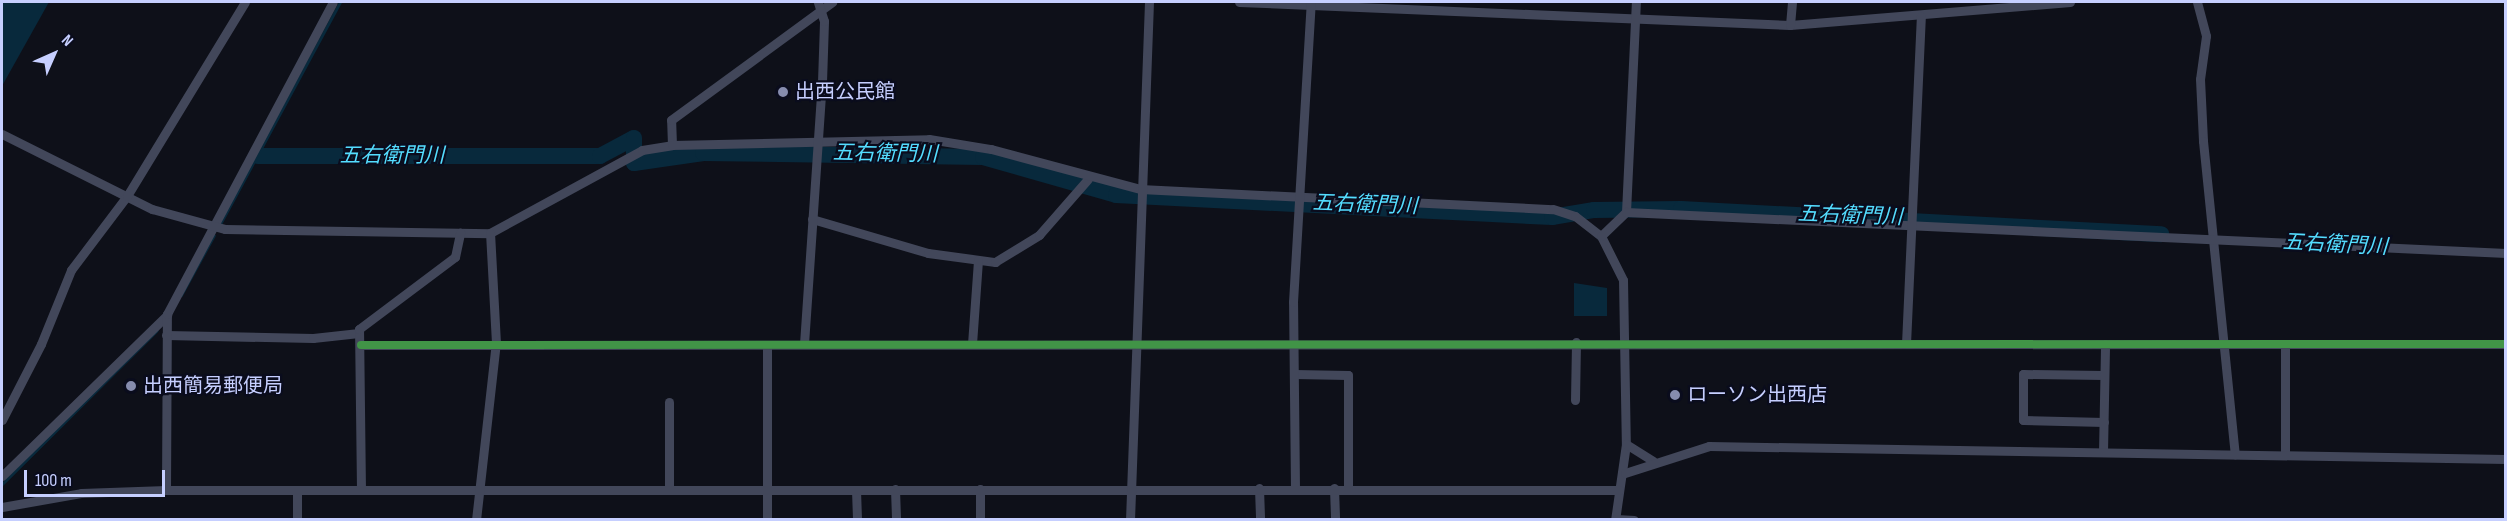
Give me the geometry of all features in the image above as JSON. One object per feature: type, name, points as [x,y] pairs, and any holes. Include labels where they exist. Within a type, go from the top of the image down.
[{"type":"street","points":[[2,420],[42,344],[71,270],[127,196],[244,2]]},
{"type":"street","points":[[2,476],[167,315],[333,2]]},
{"type":"street","points":[[672,145],[671,120],[820,5],[832,2]]},
{"type":"street","points":[[1131,519],[1133,344],[1149,2]]},
{"type":"street","points":[[1239,2],[1311,3],[1635,20],[1790,25],[2070,2]]},
{"type":"street","points":[[1601,236],[1626,212],[1636,2]]},
{"type":"street","points":[[1790,25],[1791,2]]},
{"type":"street","points":[[2197,2],[2206,36],[2199,97],[2235,454]]},
{"type":"street","points":[[1295,488],[1294,345],[1311,3]]},
{"type":"street","points":[[804,344],[819,141],[820,5]]},
{"type":"street","points":[[1906,344],[1921,16]]},
{"type":"street","points":[[2,135],[152,209],[225,230],[490,233],[616,160],[672,145],[819,141],[959,142],[1088,179],[1140,189],[1534,206],[1575,216],[1601,236],[1623,280],[1626,342],[1626,444],[1625,473],[1619,490],[1616,519],[1634,519]]},
{"type":"street","points":[[813,219],[928,253],[995,262],[1022,249],[1088,179]]},
{"type":"street","points":[[1626,212],[1911,224],[2213,243],[2505,253]]},
{"type":"street","points":[[166,336],[312,338],[359,333],[413,285],[455,256],[460,233]]},
{"type":"street","points":[[476,519],[496,343],[490,233]]},
{"type":"street","points":[[972,344],[978,260]]},
{"type":"street","points":[[166,490],[167,315]]},
{"type":"street","points":[[359,333],[361,345],[361,490]]},
{"type":"street","points":[[1575,400],[1576,342]]},
{"type":"street","points":[[361,345],[496,343],[1294,345],[1576,342],[2284,346],[2505,344]]},
{"type":"street","points":[[2103,452],[2105,344]]},
{"type":"street","points":[[767,345],[767,519]]},
{"type":"street","points":[[2284,346],[2284,455]]},
{"type":"street","points":[[1294,374],[1348,375],[1348,488]]},
{"type":"street","points":[[2104,375],[2023,374],[2023,420],[2104,422]]},
{"type":"street","points":[[669,402],[669,489]]},
{"type":"street","points":[[1626,444],[1654,462]]},
{"type":"street","points":[[1625,473],[1709,446],[2505,459]]},
{"type":"street","points":[[2,507],[81,493],[166,490],[361,490],[479,487],[767,490],[1259,488],[1619,490]]},
{"type":"street","points":[[1259,488],[1260,519]]},
{"type":"street","points":[[1334,488],[1335,519]]},
{"type":"street","points":[[856,489],[857,519]]},
{"type":"street","points":[[896,489],[896,519]]},
{"type":"street","points":[[980,489],[981,519]]},
{"type":"street","points":[[297,490],[297,519]]},
{"type":"water","points":[[2,2],[49,2],[2,86]]},
{"type":"water","points":[[1574,283],[1607,288],[1607,316],[1574,316]]},
{"type":"waterway","points":[[220,224],[340,2]]},
{"type":"waterway","name":"五右衛門川","points":[[258,156],[600,156],[634,138],[634,163],[703,153],[983,157],[1116,195],[1552,217],[1594,210],[1681,209],[2161,234]]},
{"type":"waterway","points":[[181,295],[214,235]]},
{"type":"waterway","points":[[2,484],[157,330]]},
{"type":"cycle path","points":[[361,345],[2506,344]]},
{"type":"place","name":"出西公民館","points":[[783,92]]},
{"type":"place","name":"出西簡易郵便局","points":[[131,386]]},
{"type":"place","name":"ローソン出西店","points":[[1675,395]]}]
